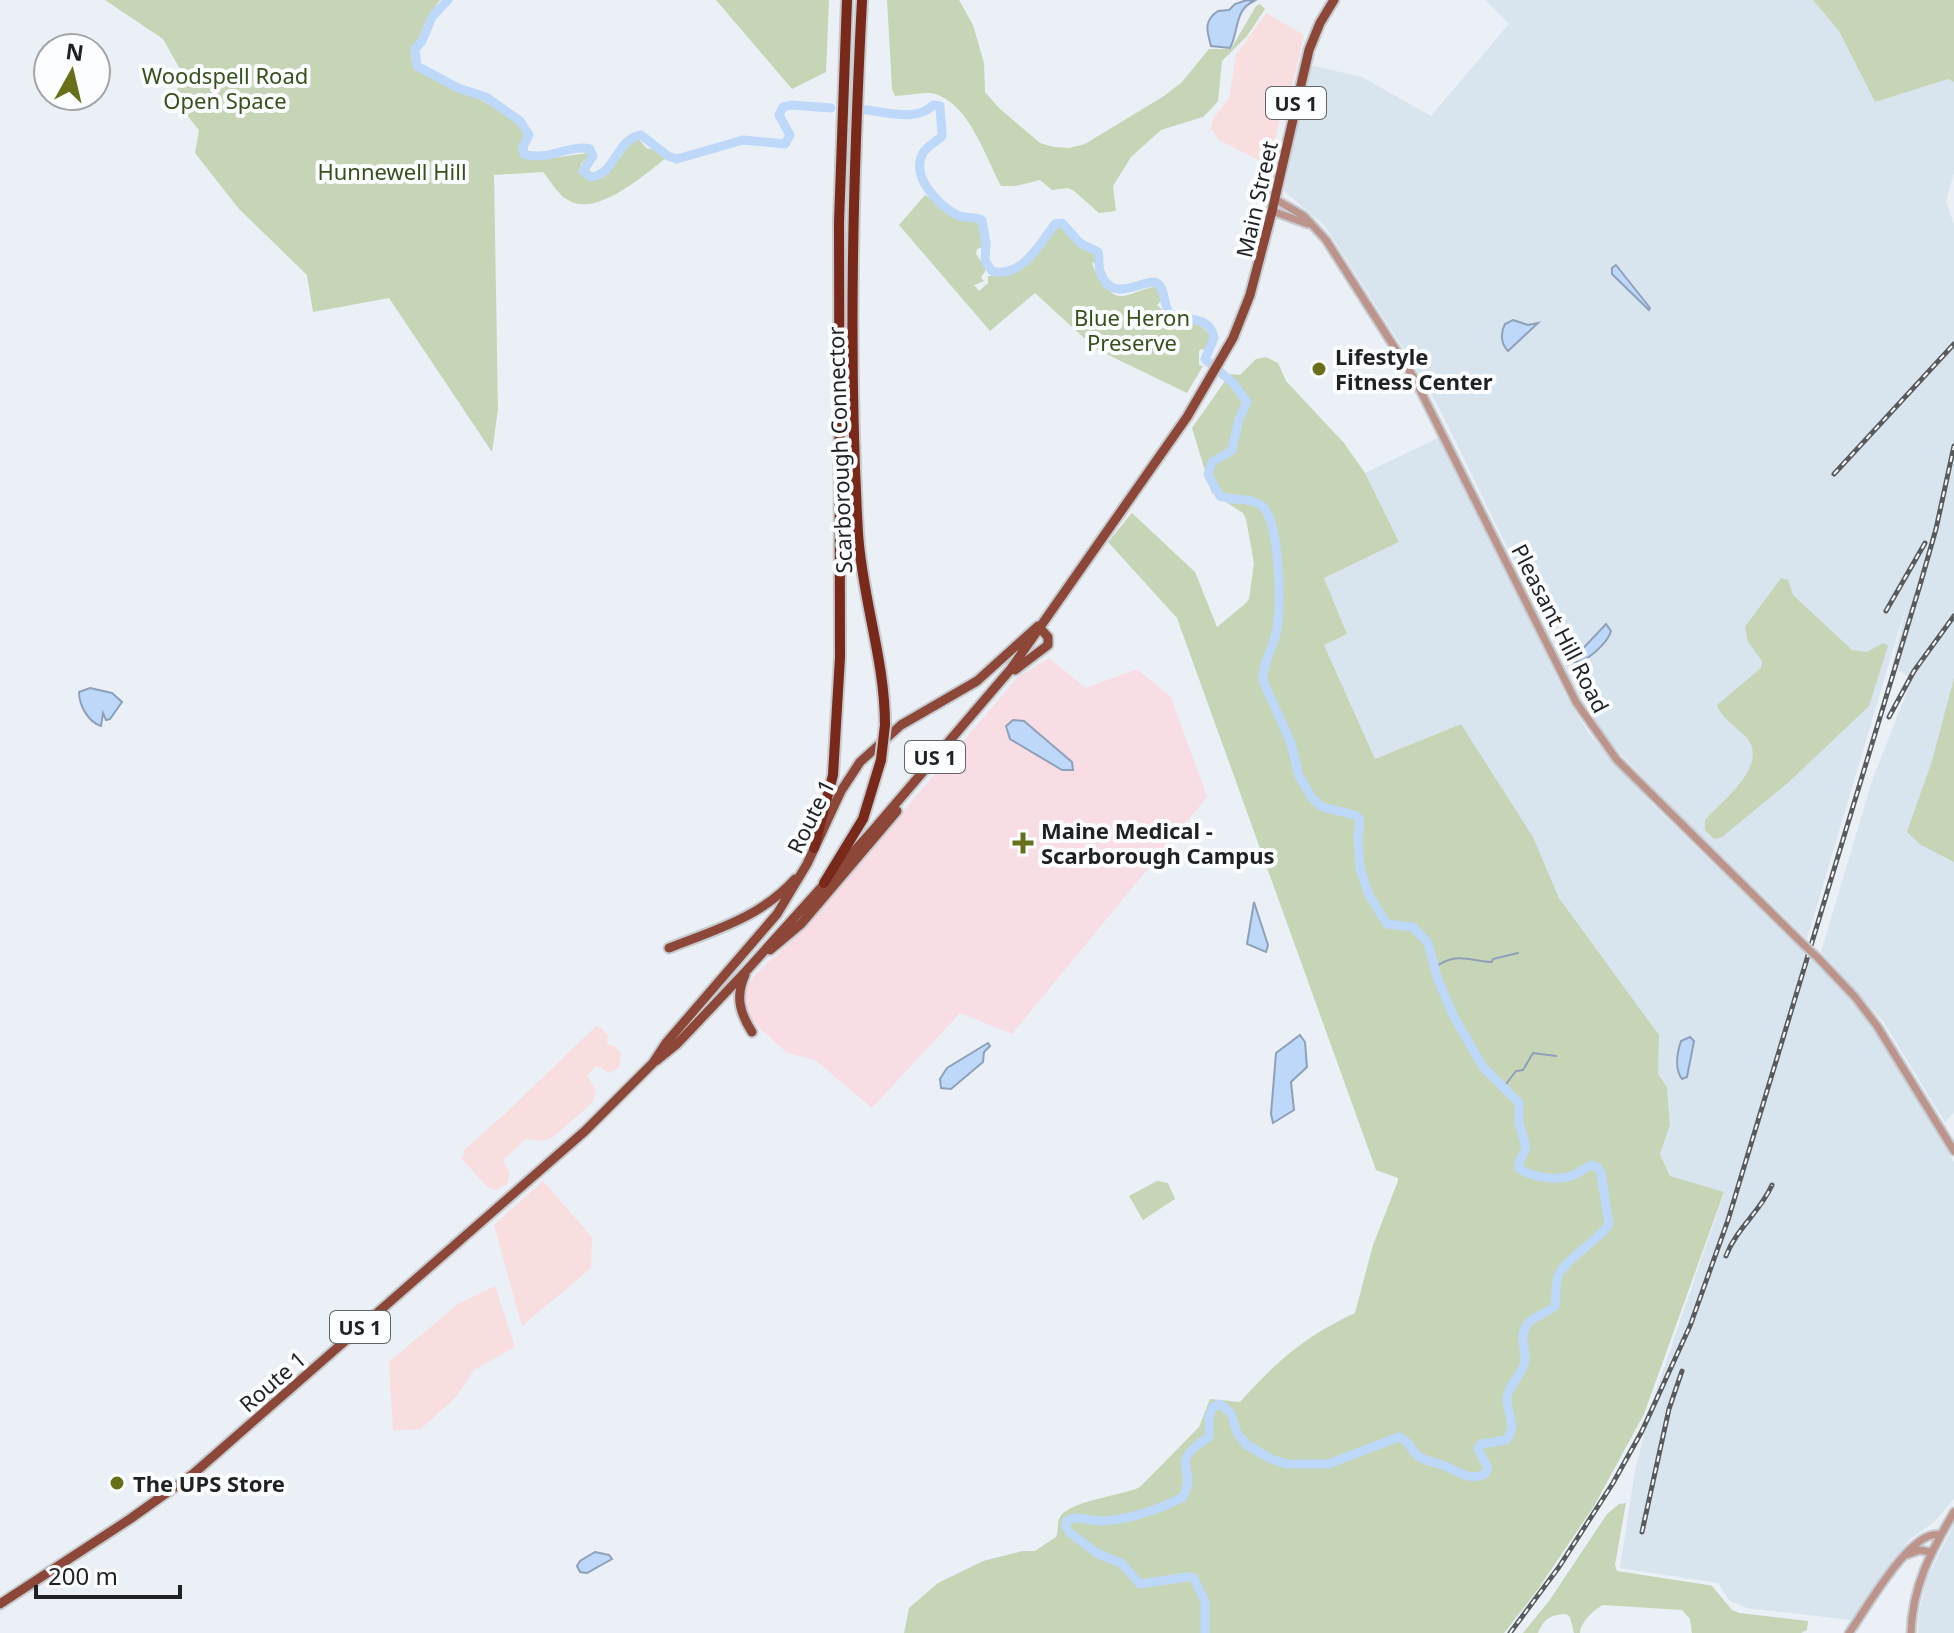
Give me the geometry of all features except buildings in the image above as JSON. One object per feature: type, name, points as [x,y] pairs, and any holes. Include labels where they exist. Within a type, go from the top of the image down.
[{"type":"highway","name":"Scarborough Connector","points":[[814,848],[833,775],[840,657],[839,222],[847,0]]},
{"type":"highway","name":"Scarborough Connector","points":[[824,883],[863,819],[881,760],[885,725],[882,678],[861,567],[856,485],[854,196],[862,0]]},
{"type":"main road","name":"Main Street","points":[[1221,360],[1238,328],[1250,295],[1309,50],[1334,0]]},
{"type":"main road","name":"Route 1","points":[[0,1604],[137,1515],[193,1474],[585,1131],[653,1062],[677,1044],[758,959],[1023,653],[1038,626],[1168,445],[1221,360]]},
{"type":"main road","name":"Route 1","points":[[653,1062],[666,1043],[762,934],[790,895],[847,779],[867,754],[901,725],[977,681],[1038,626]]},
{"type":"main road","points":[[993,689],[1045,648],[1048,637],[1038,626]]},
{"type":"main road","points":[[758,959],[784,941],[818,904],[889,822],[930,763]]},
{"type":"main road","points":[[669,948],[762,909],[786,890],[807,864]]},
{"type":"main road","points":[[747,970],[739,1001],[742,1015],[752,1032]]},
{"type":"street","name":"Pleasant Hill Road","points":[[1275,199],[1296,210],[1332,248],[1423,395],[1569,690],[1590,726],[1617,760],[1855,997],[1877,1026],[1954,1151]]},
{"type":"street","name":"Pleasant Hill Road","points":[[1272,211],[1314,228]]},
{"type":"street","points":[[1911,1633],[1916,1593],[1930,1552],[1954,1512]]},
{"type":"street","points":[[1849,1633],[1904,1556],[1924,1537],[1940,1535]]},
{"type":"street","points":[[1904,1556],[1920,1550],[1930,1552]]},
{"type":"shaded area","points":[[1485,0],[1813,0],[1839,31],[1875,102],[1954,77],[1954,173],[1946,201],[1954,225],[1954,1113],[1945,1122],[1883,1021],[1821,952],[1873,778],[1912,679],[1892,666],[1907,603],[1807,939],[1667,802],[1602,731],[1576,688],[1441,412],[1414,365],[1325,226],[1284,191],[1309,65],[1362,77],[1431,116],[1509,24]]},
{"type":"shaded area","points":[[1266,13],[1304,35],[1289,99],[1283,104],[1272,155],[1266,161],[1260,161],[1219,140],[1211,129],[1213,119],[1229,98],[1236,55]]},
{"type":"shaded area","points":[[1440,437],[1567,698],[1589,734],[1652,804],[1854,1001],[1882,1041],[1954,1162],[1954,1499],[1934,1522],[1909,1540],[1851,1620],[1747,1608],[1730,1601],[1718,1583],[1620,1568],[1635,1471],[1652,1403],[1724,1193],[1671,1176],[1660,1154],[1670,1125],[1667,1087],[1658,1074],[1659,1035],[1559,898],[1533,837],[1461,724],[1375,759],[1324,645],[1347,634],[1324,578],[1399,542],[1365,473]]},
{"type":"shaded area","name":"Maine Medical - Scarborough Campus","points":[[1049,658],[1086,688],[1137,669],[1171,697],[1207,797],[1012,1034],[960,1013],[872,1108],[815,1060],[787,1053],[757,1026],[747,1011],[745,990],[754,976],[837,889],[1018,677]]},
{"type":"shaded area","points":[[597,1025],[608,1035],[607,1044],[621,1053],[619,1068],[609,1073],[595,1067],[587,1076],[596,1090],[592,1103],[552,1138],[540,1141],[526,1139],[503,1160],[510,1173],[507,1184],[496,1190],[488,1188],[461,1158],[465,1155],[463,1151]]},
{"type":"shaded area","points":[[543,1181],[592,1237],[591,1268],[522,1326],[494,1225]]},
{"type":"shaded area","points":[[495,1286],[515,1347],[474,1370],[457,1396],[421,1429],[393,1431],[389,1362],[458,1304]]},
{"type":"shaded area","points":[[1954,1524],[1954,1633],[1918,1633],[1926,1581]]},
{"type":"green space","name":"Hunnewell Hill","points":[[105,0],[440,0],[414,45],[411,55],[413,67],[486,103],[518,123],[527,132],[521,144],[526,155],[538,160],[588,153],[590,156],[581,164],[580,173],[589,181],[603,178],[635,139],[639,139],[646,148],[658,150],[664,155],[666,158],[633,184],[592,203],[579,204],[564,198],[543,172],[494,175],[498,409],[492,452],[389,298],[313,312],[307,275],[239,209],[195,153],[199,130],[176,102],[180,69],[163,39]]},
{"type":"green space","points":[[716,0],[829,0],[826,72],[792,89]]},
{"type":"green space","points":[[887,0],[959,0],[973,25],[984,63],[985,92],[1040,143],[1069,148],[1085,144],[1164,96],[1182,82],[1209,49],[1231,49],[1256,6],[1260,4],[1265,9],[1247,36],[1222,61],[1218,101],[1203,117],[1161,130],[1131,157],[1113,186],[1116,211],[1099,213],[1074,191],[1068,188],[1052,190],[1040,180],[1001,186],[976,134],[949,101],[929,93],[895,96],[892,89]]},
{"type":"green space","points":[[1813,0],[1954,0],[1954,82],[1948,79],[1875,102],[1839,31]]},
{"type":"green space","name":"Blue Heron Preserve","points":[[925,195],[959,218],[978,220],[985,246],[977,249],[976,254],[986,269],[981,278],[984,281],[974,285],[979,291],[988,283],[988,276],[1006,276],[1021,270],[1058,226],[1065,229],[1079,246],[1098,257],[1097,264],[1092,262],[1095,272],[1114,294],[1127,295],[1156,287],[1162,300],[1157,305],[1174,321],[1197,322],[1211,336],[1207,350],[1199,351],[1199,365],[1203,366],[1187,393],[1096,349],[1035,293],[990,331],[899,225]]},
{"type":"green space","points":[[1266,357],[1278,363],[1286,381],[1344,443],[1365,473],[1399,542],[1324,578],[1347,634],[1324,645],[1375,759],[1461,724],[1533,837],[1559,898],[1659,1035],[1658,1074],[1667,1087],[1670,1125],[1660,1154],[1670,1176],[1724,1192],[1644,1414],[1594,1506],[1536,1592],[1504,1633],[904,1633],[909,1608],[938,1583],[983,1561],[1035,1551],[1056,1537],[1063,1513],[1083,1503],[1140,1487],[1199,1427],[1210,1399],[1240,1402],[1292,1351],[1355,1313],[1373,1245],[1398,1181],[1398,1178],[1376,1170],[1177,618],[1108,542],[1132,513],[1195,572],[1217,627],[1246,603],[1254,563],[1246,519],[1243,513],[1212,493],[1192,428],[1230,374],[1240,375],[1256,359]]},
{"type":"green space","points":[[1781,578],[1788,580],[1793,595],[1852,650],[1867,652],[1883,643],[1888,646],[1869,706],[1790,781],[1722,837],[1714,839],[1705,830],[1705,820],[1743,779],[1753,755],[1751,744],[1724,717],[1717,705],[1761,668],[1762,661],[1748,642],[1745,627]]},
{"type":"green space","points":[[1954,678],[1954,862],[1921,845],[1907,832],[1932,761]]},
{"type":"green space","points":[[1157,1181],[1168,1183],[1175,1199],[1143,1220],[1129,1196]]},
{"type":"green space","points":[[1626,1503],[1615,1565],[1617,1571],[1712,1586],[1732,1610],[1808,1621],[1807,1630],[1801,1633],[1692,1633],[1690,1619],[1682,1610],[1603,1605],[1588,1617],[1580,1633],[1574,1633],[1570,1617],[1566,1614],[1549,1618],[1538,1633],[1523,1633],[1549,1601],[1607,1514],[1619,1504]]},
{"type":"water","points":[[1247,0],[1254,1],[1240,15],[1230,48],[1211,46],[1208,31],[1210,19],[1218,11],[1229,10]]},
{"type":"water","points":[[1616,265],[1649,310],[1612,274],[1612,268]]},
{"type":"water","points":[[1513,320],[1528,325],[1538,323],[1508,351],[1502,331],[1505,324]]},
{"type":"water","points":[[1606,624],[1611,631],[1601,646],[1591,656],[1574,662],[1573,659]]},
{"type":"water","points":[[90,688],[112,693],[122,702],[110,719],[106,720],[103,713],[101,726],[88,717],[81,702],[79,692]]},
{"type":"water","points":[[1013,720],[1024,721],[1072,762],[1073,770],[1062,770],[1010,739],[1006,726]]},
{"type":"water","points":[[1254,902],[1268,945],[1266,952],[1247,944]]},
{"type":"water","points":[[1300,1035],[1305,1042],[1307,1067],[1291,1082],[1294,1110],[1273,1123],[1276,1053]]},
{"type":"water","points":[[1690,1037],[1694,1041],[1687,1077],[1682,1079],[1677,1065],[1678,1050],[1681,1041]]},
{"type":"water","points":[[988,1043],[990,1046],[984,1052],[983,1062],[951,1089],[941,1088],[940,1079],[947,1068]]},
{"type":"water","points":[[595,1552],[609,1555],[612,1559],[587,1573],[580,1572],[577,1566],[580,1561]]},
{"type":"waterway","points":[[448,0],[432,17],[422,41],[415,49],[417,66],[458,88],[486,97],[520,121],[529,135],[523,147],[524,154],[541,156],[590,149],[593,156],[583,171],[591,177],[606,170],[626,143],[641,135],[668,156],[677,159],[743,140],[785,144],[790,135],[779,115],[783,107],[831,108]]},
{"type":"waterway","points":[[866,110],[910,115],[933,105],[940,106],[942,136],[923,153],[920,171],[928,189],[942,204],[960,216],[982,220],[985,261],[992,271],[1012,270],[1021,265],[1055,224],[1062,223],[1080,243],[1098,252],[1100,271],[1105,282],[1112,287],[1120,289],[1157,283],[1162,289],[1169,313],[1202,322],[1212,330],[1214,338],[1205,359],[1233,383],[1247,402],[1239,419],[1232,450],[1212,462],[1208,475],[1220,496],[1252,501],[1262,506],[1273,528],[1278,566],[1278,622],[1263,681],[1291,743],[1299,776],[1312,798],[1322,807],[1355,815],[1360,820],[1360,869],[1369,895],[1387,924],[1413,927],[1428,943],[1437,977],[1453,1015],[1483,1067],[1519,1103],[1519,1122],[1526,1148],[1519,1162],[1520,1169],[1539,1176],[1561,1178],[1592,1165],[1601,1174],[1609,1224],[1559,1274],[1555,1306],[1525,1328],[1524,1365],[1508,1395],[1511,1430],[1506,1440],[1481,1444],[1478,1449],[1488,1468],[1485,1474],[1468,1476],[1423,1459],[1399,1437],[1328,1464],[1287,1464],[1247,1445],[1237,1433],[1231,1413],[1220,1404],[1213,1407],[1209,1417],[1209,1437],[1196,1446],[1186,1460],[1188,1478],[1183,1497],[1154,1510],[1124,1518],[1098,1521],[1075,1518],[1066,1521],[1069,1532],[1098,1554],[1121,1563],[1140,1584],[1194,1578],[1205,1602],[1205,1633]]},
{"type":"waterway","points":[[1434,968],[1456,958],[1492,962],[1493,959],[1518,953]]},
{"type":"waterway","points":[[1503,1088],[1516,1071],[1523,1070],[1533,1053],[1556,1056]]},
{"type":"railway","points":[[1834,474],[1954,344]]},
{"type":"railway","points":[[1510,1633],[1559,1567],[1613,1483],[1642,1431],[1690,1326],[1728,1220],[1920,585],[1954,446]]},
{"type":"railway","points":[[1886,611],[1925,543]]},
{"type":"railway","points":[[1889,717],[1914,671],[1954,616]]},
{"type":"railway","points":[[1726,1256],[1772,1185]]},
{"type":"railway","points":[[1642,1532],[1669,1409],[1682,1371]]},
{"type":"place","name":"Lifestyle Fitness Center","points":[[1319,369]]},
{"type":"place","name":"Maine Medical - Scarborough Campus","points":[[1023,843]]},
{"type":"place","name":"The UPS Store","points":[[117,1483]]},
{"type":"park label","name":"Woodspell Road Open Space","points":[[225,88]]}]
